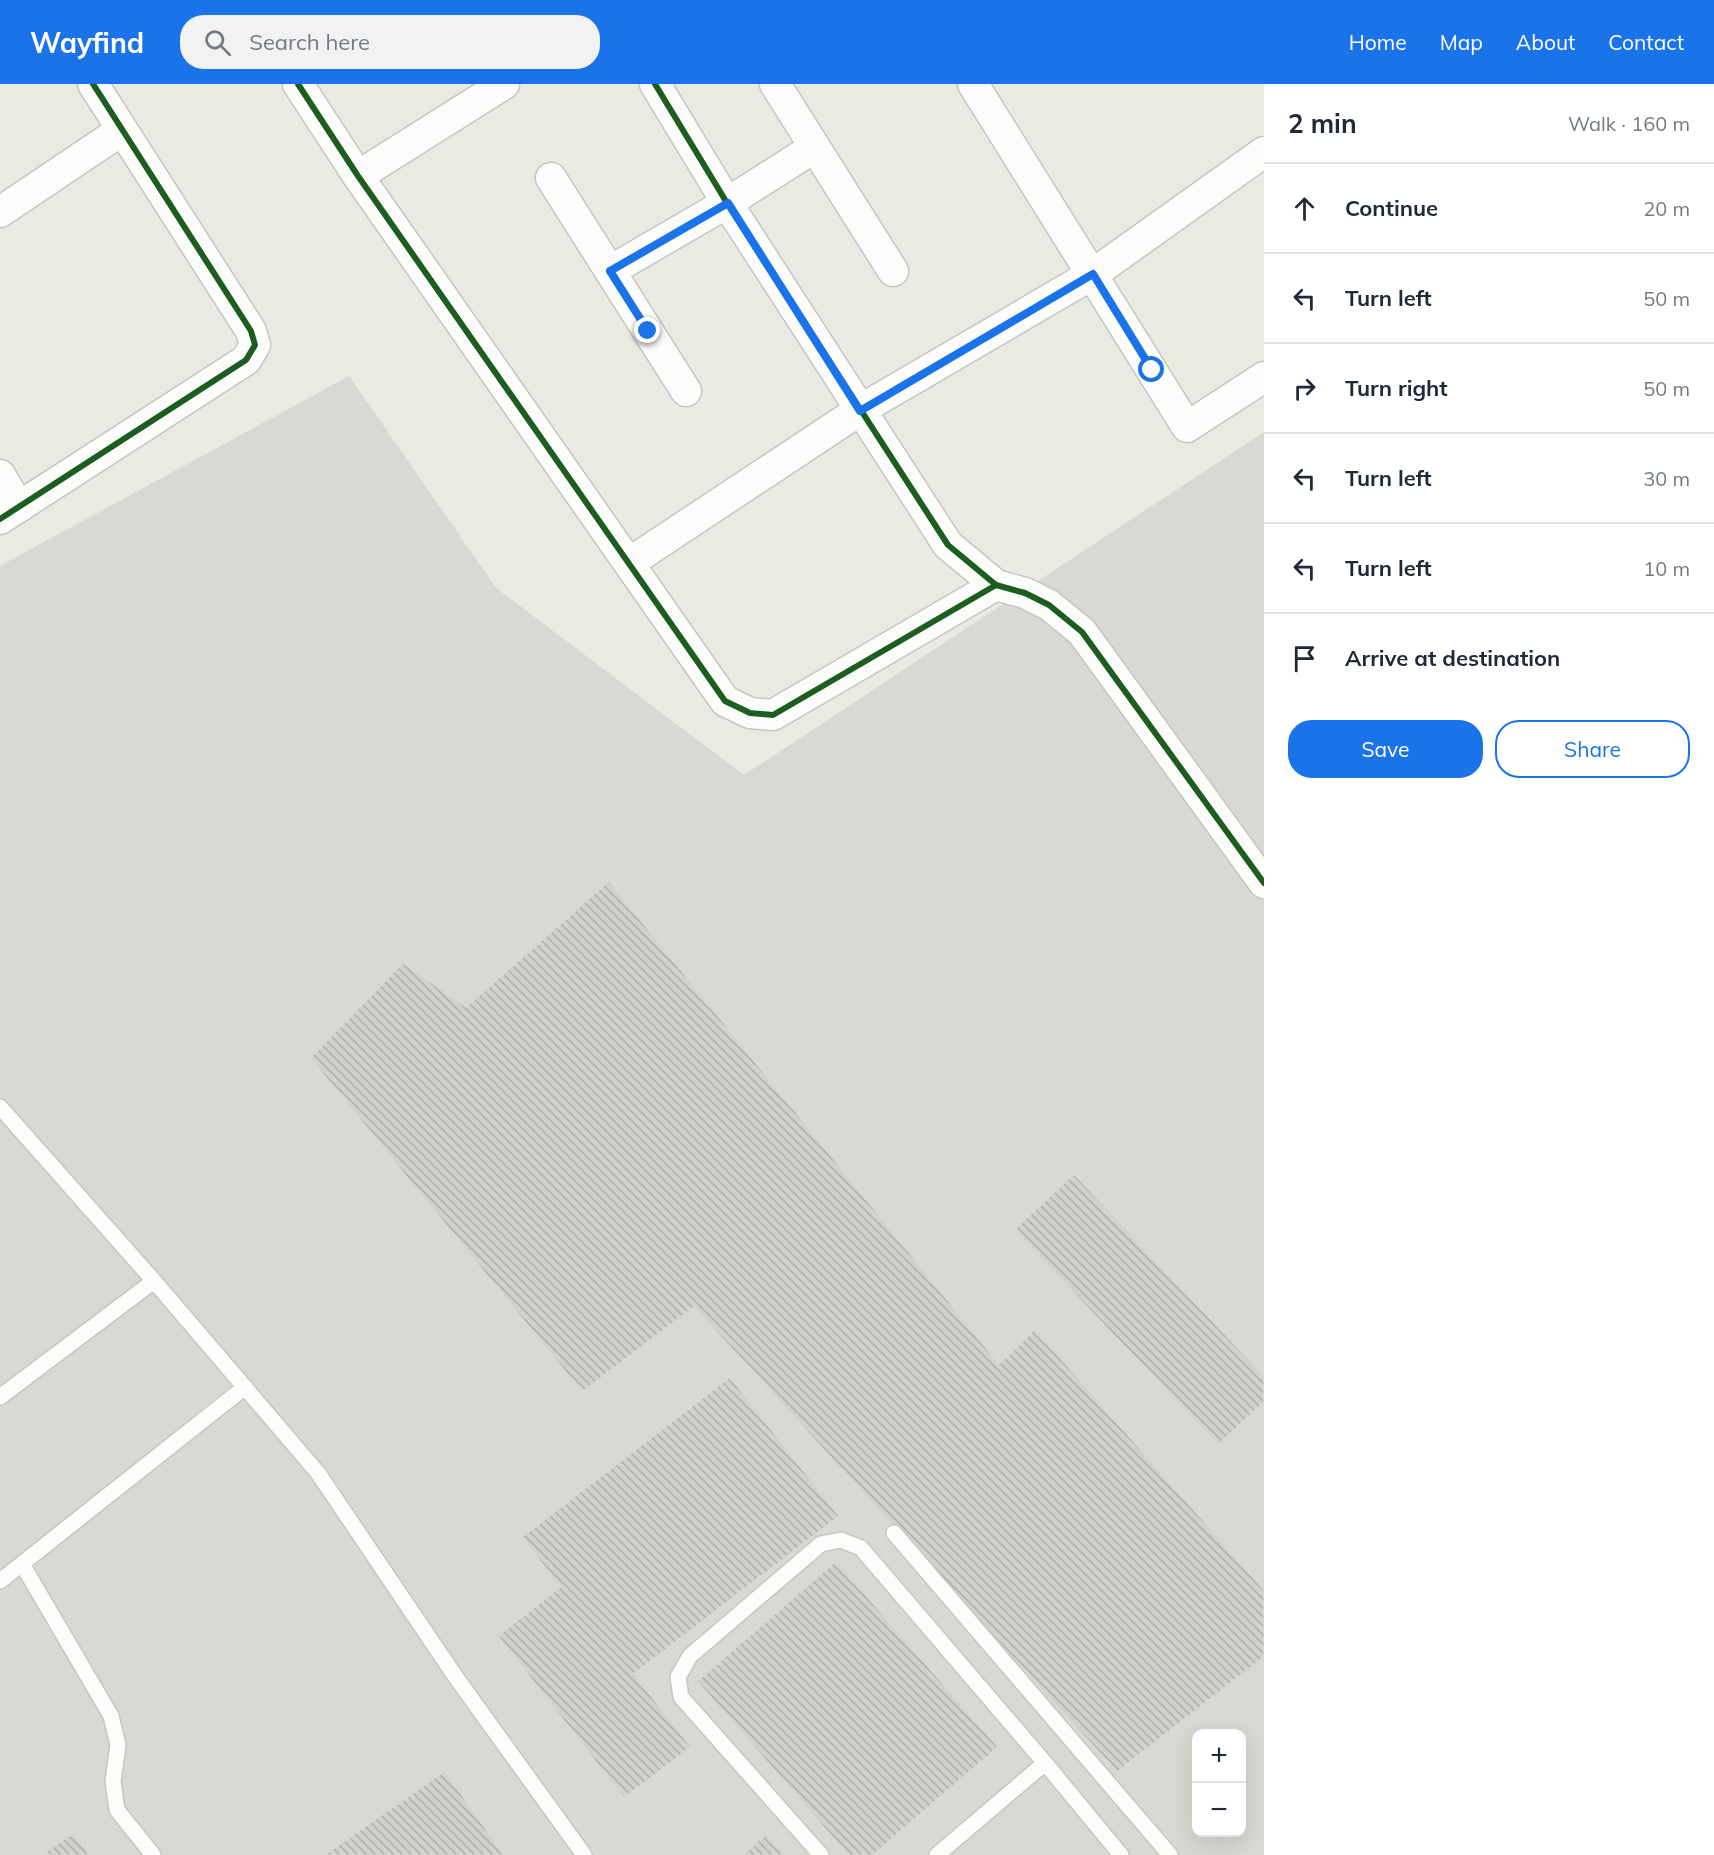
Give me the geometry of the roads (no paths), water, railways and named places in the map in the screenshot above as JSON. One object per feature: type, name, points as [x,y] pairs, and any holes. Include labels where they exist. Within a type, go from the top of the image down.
[{"type":"street","points":[[0,475],[10,513],[246,360],[255,345],[251,331],[93,84]]},
{"type":"street","points":[[298,84],[358,176],[725,701],[750,713],[772,715],[996,585]]},
{"type":"street","points":[[358,176],[504,84]]},
{"type":"street","points":[[655,84],[860,411],[948,545],[996,585],[1024,593],[1049,605],[1082,632],[1264,883]]},
{"type":"street","points":[[775,84],[893,271]]},
{"type":"street","points":[[973,84],[1187,427],[1264,377]]},
{"type":"street","points":[[0,212],[122,130]]},
{"type":"street","points":[[610,271],[728,203],[815,147]]},
{"type":"street","points":[[629,563],[860,411],[1093,274],[1264,152]]},
{"type":"street","points":[[551,178],[686,391]]},
{"type":"lane","points":[[0,1107],[154,1281],[318,1473],[455,1676],[584,1855]]},
{"type":"lane","points":[[0,1397],[154,1281]]},
{"type":"lane","points":[[0,1581],[245,1387]]},
{"type":"lane","points":[[894,1533],[1170,1855]]},
{"type":"lane","points":[[821,1855],[681,1697],[678,1677],[690,1656],[821,1544],[841,1540],[861,1548],[1045,1763],[1120,1855]]},
{"type":"lane","points":[[22,1564],[111,1716],[118,1745],[113,1781],[117,1810],[153,1855]]},
{"type":"lane","points":[[937,1855],[1045,1763]]}]
